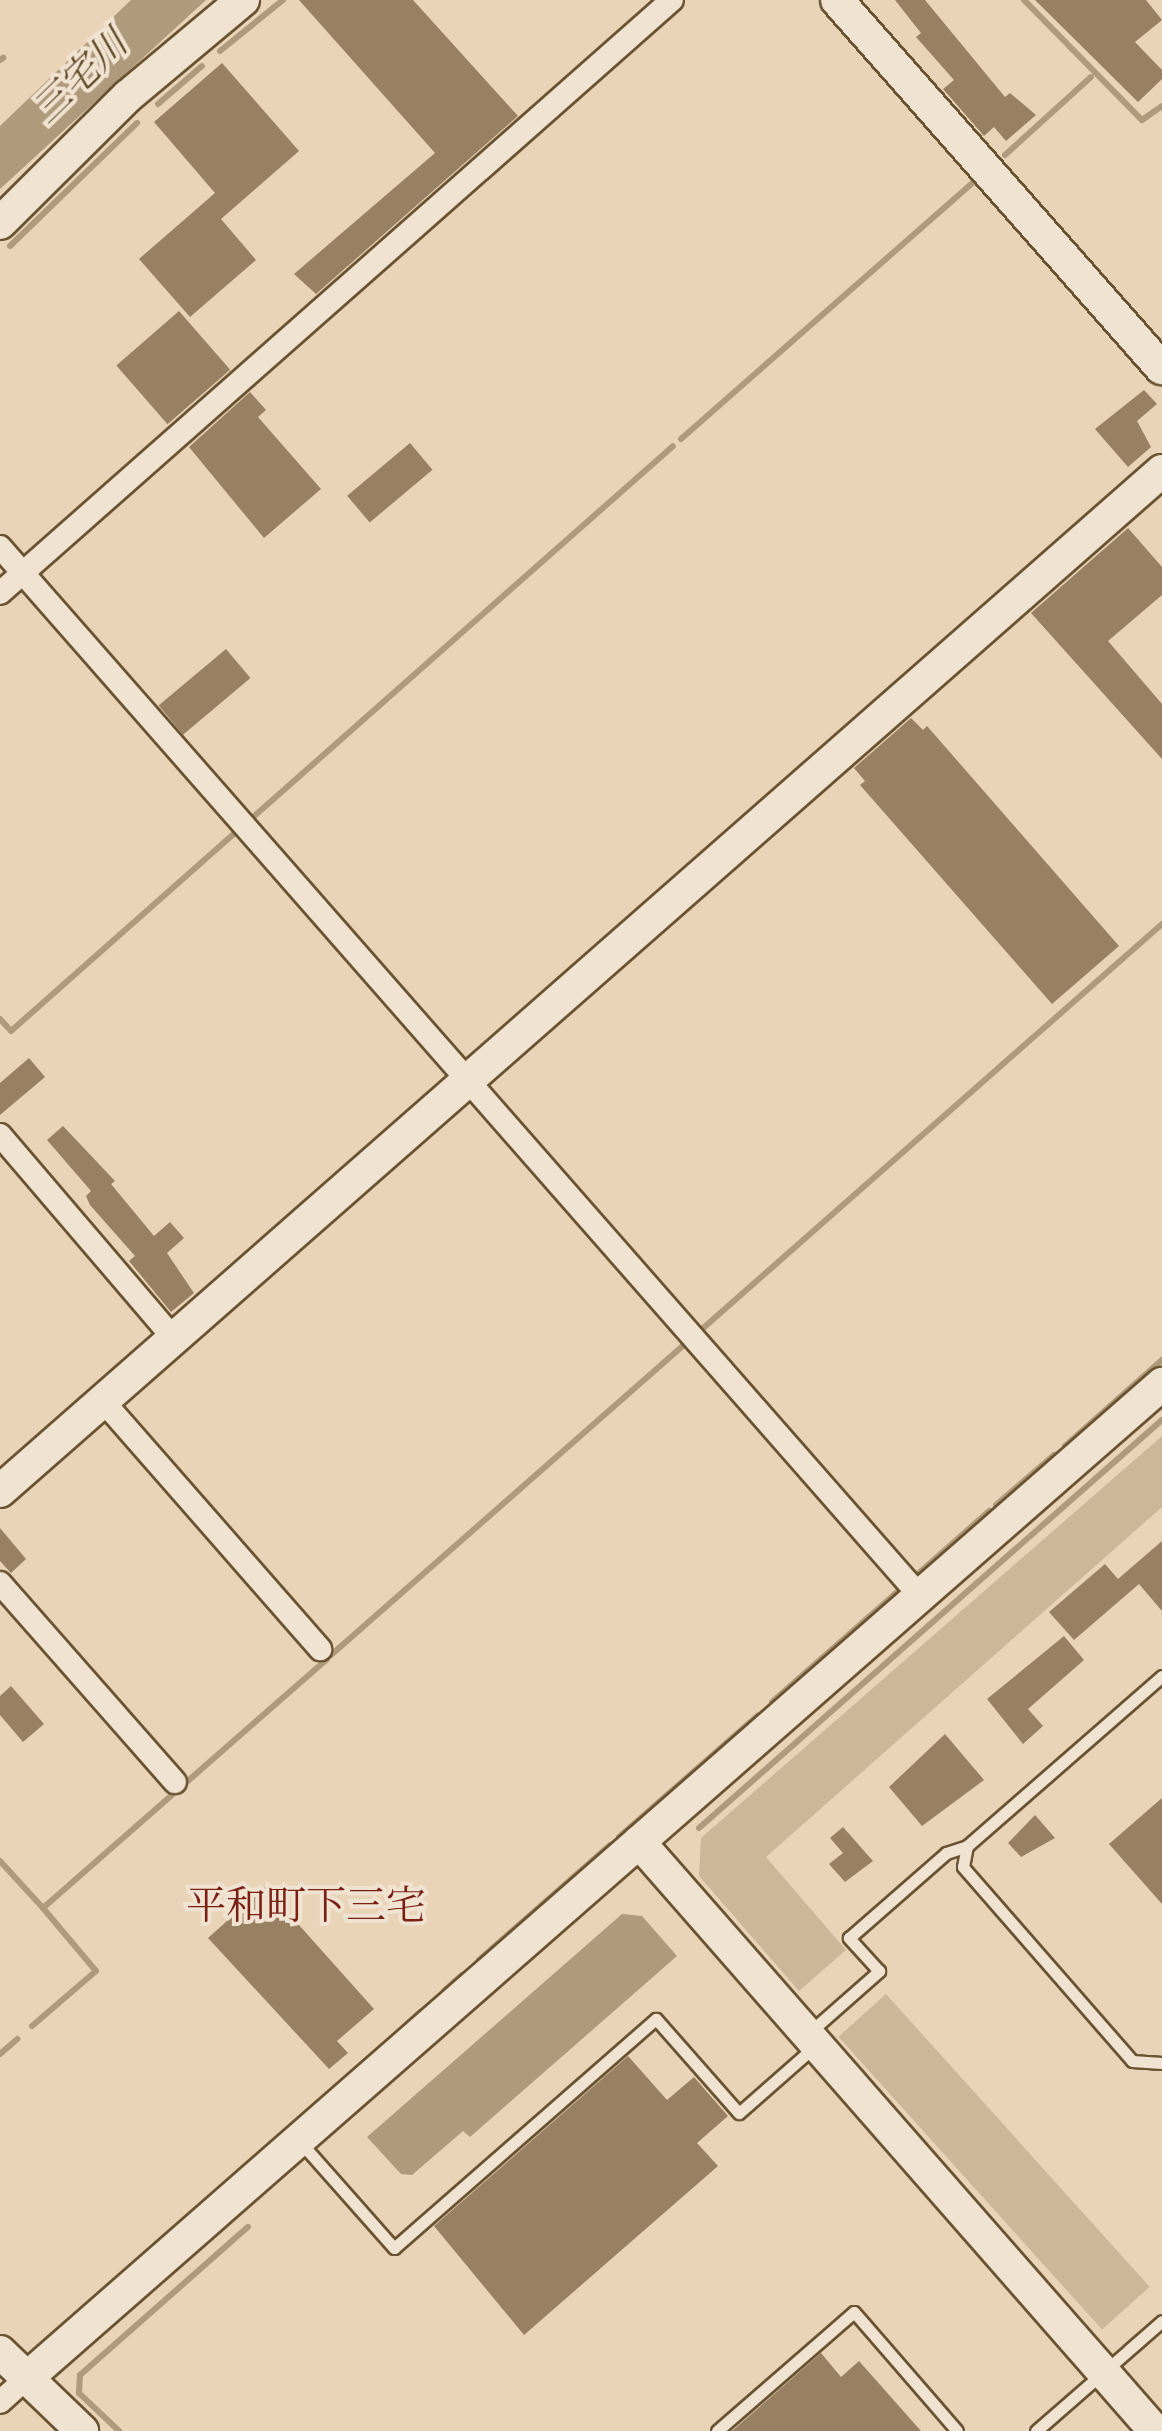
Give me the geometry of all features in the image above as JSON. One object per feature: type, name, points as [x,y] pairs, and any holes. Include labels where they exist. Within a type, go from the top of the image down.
[{"type":"street","points":[[0,223],[128,96],[243,0]]},
{"type":"street","points":[[0,593],[672,0]]},
{"type":"street","points":[[837,0],[1162,368]]},
{"type":"street","points":[[0,1491],[1162,471]]},
{"type":"street","points":[[0,547],[920,1596]]},
{"type":"street","points":[[0,1135],[174,1339]]},
{"type":"street","points":[[0,2402],[1162,1384]]},
{"type":"street","points":[[103,1401],[320,1649]]},
{"type":"street","points":[[0,1583],[175,1782]]},
{"type":"street","points":[[639,1842],[1155,2431]]},
{"type":"street","points":[[0,2352],[82,2431]]},
{"type":"lane","points":[[299,2140],[394,2248],[656,2019],[739,2113],[879,1972],[849,1938],[946,1853],[966,1846],[1162,1676]]},
{"type":"lane","points":[[966,1846],[963,1867],[1132,2061],[1162,2063]]},
{"type":"lane","points":[[716,2431],[854,2312],[957,2431]]},
{"type":"lane","points":[[1036,2431],[1162,2321]]},
{"type":"shaded area","points":[[1162,1436],[1162,1507],[766,1857],[846,1950],[799,1991],[699,1876],[701,1838]]},
{"type":"shaded area","points":[[886,1994],[1150,2287],[1102,2330],[838,2037]]},
{"type":"water","name":"三宅川","points":[[131,0],[206,0],[0,189],[0,126]]},
{"type":"water","points":[[622,1914],[642,1916],[677,1956],[470,2137],[463,2131],[412,2175],[401,2174],[367,2137]]},
{"type":"building","points":[[299,0],[413,0],[518,116],[316,294],[294,274],[435,153]]},
{"type":"building","points":[[895,0],[925,0],[1005,97],[1010,93],[1036,115],[1006,141],[994,127],[984,136],[943,89],[954,80],[916,37],[921,33]]},
{"type":"building","points":[[1035,0],[1146,0],[1162,20],[1135,42],[1162,70],[1162,79],[1138,102]]},
{"type":"building","points":[[222,63],[299,151],[221,219],[256,260],[190,317],[139,259],[215,193],[154,122]]},
{"type":"building","points":[[179,311],[230,370],[168,424],[116,365]]},
{"type":"building","points":[[1144,390],[1157,404],[1137,421],[1151,447],[1128,467],[1095,429]]},
{"type":"building","points":[[250,392],[266,410],[258,417],[321,489],[264,538],[189,447]]},
{"type":"building","points":[[410,443],[432,470],[370,523],[347,496]]},
{"type":"building","points":[[1128,528],[1162,567],[1162,595],[1108,641],[1162,704],[1162,759],[1031,613]]},
{"type":"building","points":[[226,649],[250,678],[183,735],[159,706]]},
{"type":"building","points":[[911,718],[923,730],[927,726],[1119,946],[1052,1004],[860,785],[865,781],[854,768]]},
{"type":"building","points":[[29,1058],[45,1077],[0,1115],[0,1083]]},
{"type":"building","points":[[63,1126],[115,1181],[111,1184],[154,1236],[170,1222],[184,1238],[167,1253],[194,1293],[171,1312],[129,1261],[135,1256],[90,1205],[86,1196],[91,1191],[47,1140]]},
{"type":"building","points":[[0,1528],[26,1559],[11,1573],[0,1561]]},
{"type":"building","points":[[1162,1541],[1162,1611],[1139,1584],[1074,1640],[1049,1612],[1105,1564],[1118,1579]]},
{"type":"building","points":[[1064,1636],[1084,1660],[1028,1709],[1043,1726],[1023,1744],[987,1699]]},
{"type":"building","points":[[11,1686],[44,1724],[23,1742],[0,1715],[0,1696]]},
{"type":"building","points":[[945,1734],[984,1780],[922,1826],[889,1787]]},
{"type":"building","points":[[1162,1798],[1162,1904],[1109,1844]]},
{"type":"building","points":[[1035,1815],[1055,1838],[1021,1857],[1008,1843]]},
{"type":"building","points":[[843,1827],[873,1861],[845,1882],[829,1864],[843,1853],[830,1838]]},
{"type":"building","points":[[265,1887],[374,2009],[337,2041],[348,2053],[329,2069],[208,1938]]},
{"type":"building","points":[[628,2056],[667,2100],[694,2077],[728,2116],[697,2143],[718,2166],[524,2335],[434,2226]]},
{"type":"building","points":[[821,2353],[841,2377],[859,2361],[921,2431],[732,2431]]},
{"type":"waterway","points":[[220,51],[283,0]]},
{"type":"waterway","points":[[1024,0],[1142,120],[1162,106]]},
{"type":"waterway","points":[[158,104],[202,66]]},
{"type":"waterway","points":[[1005,155],[1091,77]]},
{"type":"waterway","points":[[10,246],[137,123]]},
{"type":"waterway","points":[[681,439],[975,181]]},
{"type":"waterway","points":[[251,819],[673,446]]},
{"type":"waterway","points":[[0,1019],[11,1031],[234,834]]},
{"type":"waterway","points":[[701,1330],[1162,924]]},
{"type":"waterway","points":[[331,1655],[684,1345]]},
{"type":"waterway","points":[[1065,1446],[1162,1360]]},
{"type":"waterway","points":[[699,1828],[1162,1420]]},
{"type":"waterway","points":[[996,1505],[1054,1455]]},
{"type":"waterway","points":[[919,1573],[989,1511]]},
{"type":"waterway","points":[[772,1702],[897,1592]]},
{"type":"waterway","points":[[181,1787],[327,1659]]},
{"type":"waterway","points":[[619,1837],[757,1716]]},
{"type":"waterway","points":[[32,2026],[96,1971],[43,1908],[172,1795]]},
{"type":"waterway","points":[[479,1960],[610,1845]]},
{"type":"waterway","points":[[0,1861],[43,1908]]},
{"type":"waterway","points":[[444,1991],[462,1975]]},
{"type":"waterway","points":[[405,2026],[420,2012]]},
{"type":"waterway","points":[[0,2054],[17,2039]]},
{"type":"waterway","points":[[119,2431],[79,2393],[80,2375],[248,2227]]},
{"type":"district","name":"平和町下三宅","points":[[306,1909]]}]
